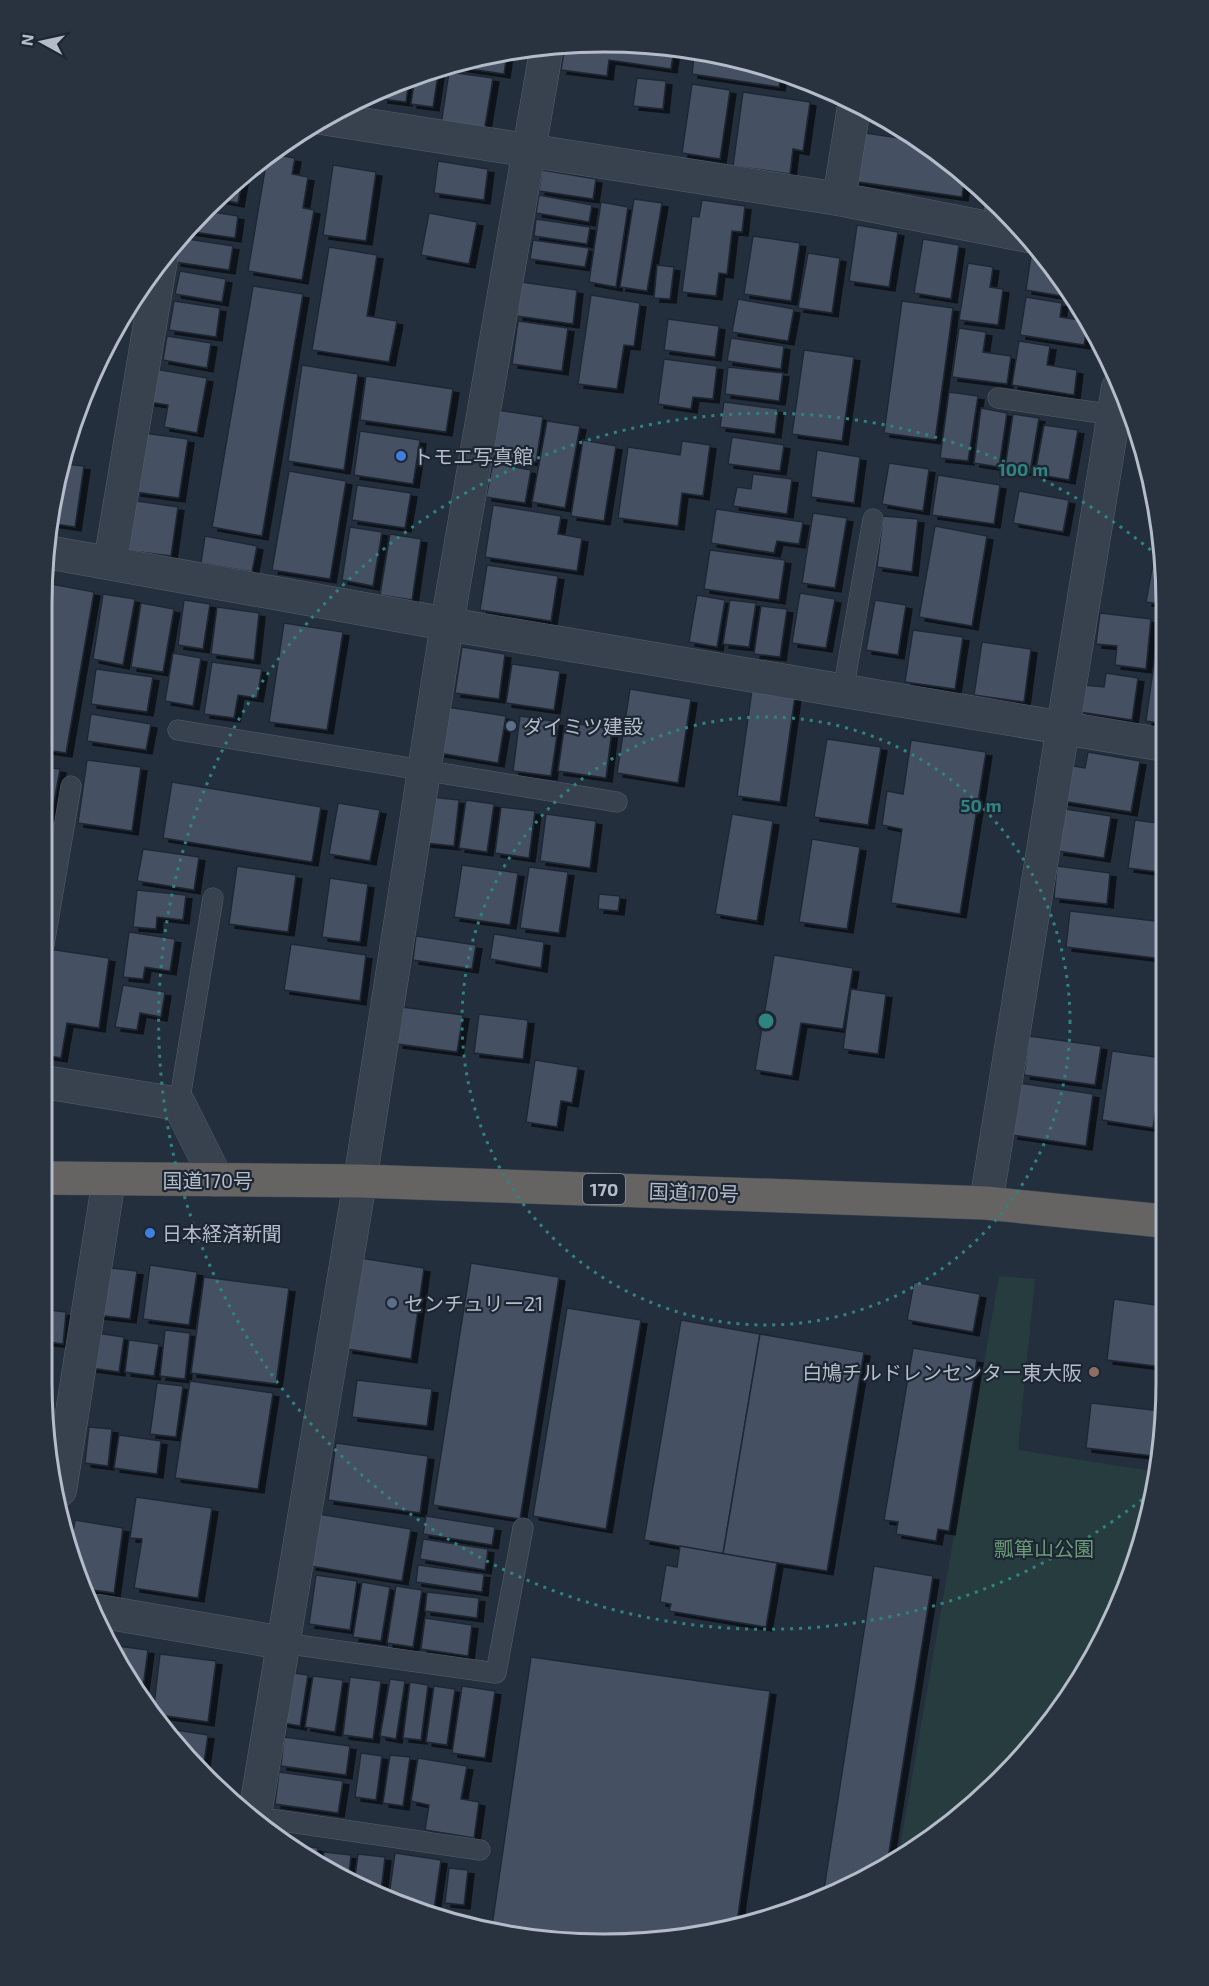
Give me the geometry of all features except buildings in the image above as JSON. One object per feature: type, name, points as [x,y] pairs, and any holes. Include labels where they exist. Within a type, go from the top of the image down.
[{"type":"highway","name":"国道170号","points":[[52,1178],[360,1181],[986,1203],[1156,1220]]},
{"type":"street","points":[[256,1809],[360,1181],[447,624],[545,56]]},
{"type":"street","points":[[839,199],[853,111]]},
{"type":"street","points":[[339,121],[839,199],[1012,233]]},
{"type":"street","points":[[110,562],[157,282]]},
{"type":"street","points":[[986,1203],[1116,402]]},
{"type":"street","points":[[55,553],[447,624],[1156,744]]},
{"type":"street","points":[[52,1083],[179,1104],[217,1180]]},
{"type":"street","points":[[62,1480],[109,1179]]},
{"type":"street","points":[[103,1612],[283,1643]]},
{"type":"lane","points":[[998,398],[1116,402]]},
{"type":"lane","points":[[843,692],[873,519]]},
{"type":"lane","points":[[178,730],[617,802]]},
{"type":"lane","points":[[52,898],[71,786]]},
{"type":"lane","points":[[179,1104],[213,898]]},
{"type":"lane","points":[[283,1643],[496,1673],[523,1528]]},
{"type":"lane","points":[[270,1820],[480,1850]]},
{"type":"green space","name":"瓢箪山公園","points":[[999,1276],[1035,1279],[1018,1450],[1149,1471],[1138,1524],[1127,1559],[1100,1626],[1083,1658],[1042,1718],[995,1772],[968,1797],[900,1847]]},
{"type":"place","name":"トモエ写真館","points":[[401,456]]},
{"type":"place","name":"ダイミツ建設","points":[[511,726]]},
{"type":"place","name":"日本経済新聞","points":[[150,1233]]},
{"type":"place","name":"センチュリー21","points":[[392,1303]]},
{"type":"place","name":"白鳩チルドレンセンター東大阪","points":[[1094,1372]]}]
